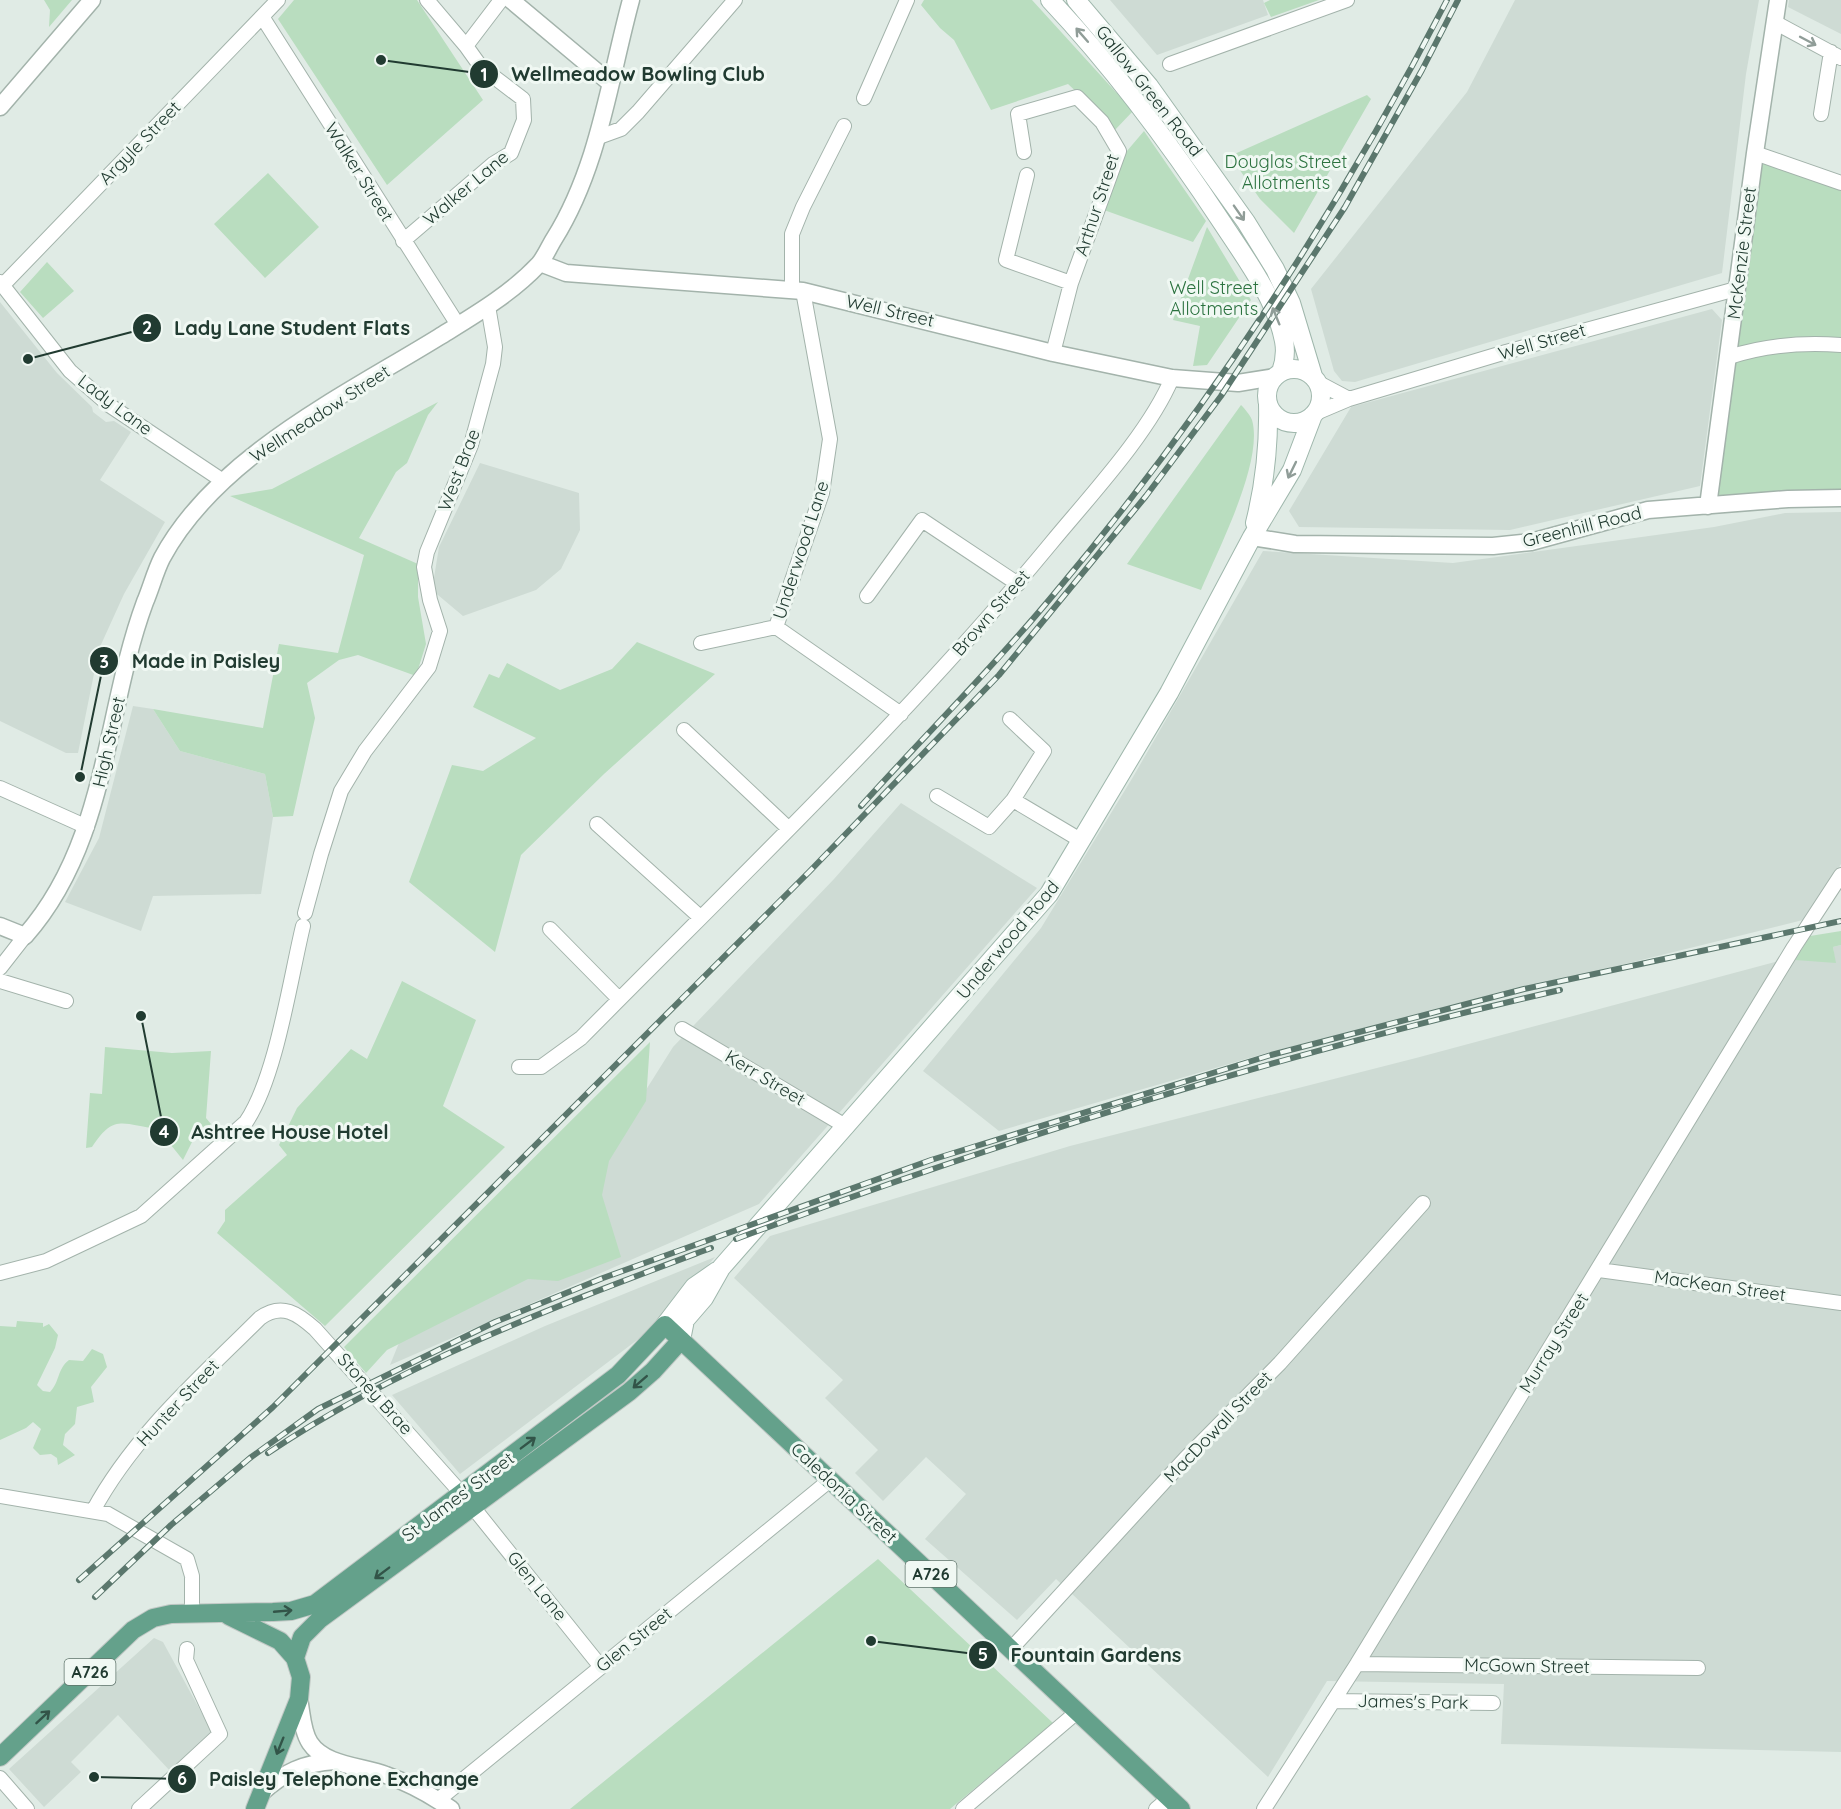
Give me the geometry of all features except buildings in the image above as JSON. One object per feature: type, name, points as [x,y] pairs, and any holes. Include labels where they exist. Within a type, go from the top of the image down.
[{"type":"main road","name":"Gallow Green Road","points":[[1050,0],[1100,56],[1152,121],[1231,236],[1266,295],[1281,329],[1286,353],[1278,374]]},
{"type":"main road","name":"Gallow Green Road","points":[[1076,0],[1144,80],[1246,222],[1275,269],[1291,303],[1315,379]]},
{"type":"main road","points":[[1298,369],[1315,379],[1321,395],[1315,414],[1305,421],[1283,421],[1271,411],[1268,389],[1278,374],[1298,369]]},
{"type":"main road","name":"Underwood Road","points":[[1252,537],[1266,473],[1269,444],[1268,402]]},
{"type":"main road","name":"Underwood Road","points":[[681,1340],[685,1320],[704,1298],[721,1268],[1049,894],[1169,693],[1252,537],[1292,470],[1315,414]]},
{"type":"main road","name":"Underwood Road","points":[[665,1325],[694,1287],[721,1268]]},
{"type":"main road","name":"Caledonia Street","points":[[665,1325],[1011,1649],[1169,1805]]},
{"type":"main road","name":"St James' Street","points":[[295,1658],[302,1637],[320,1619],[618,1375],[665,1325]]},
{"type":"main road","name":"St James' Street","points":[[225,1614],[291,1611],[315,1604],[629,1392],[653,1371],[681,1340]]},
{"type":"main road","name":"A726","points":[[0,1757],[133,1630],[153,1618],[192,1612],[225,1614],[272,1635],[295,1658]]},
{"type":"main road","points":[[258,1801],[299,1699],[301,1677],[295,1658]]},
{"type":"street","points":[[0,107],[92,0]]},
{"type":"street","name":"Argyle Street","points":[[1,284],[278,0]]},
{"type":"street","name":"Walker Lane","points":[[403,241],[493,164],[511,153],[524,120],[523,99],[481,67],[427,0]]},
{"type":"street","points":[[466,46],[501,0]]},
{"type":"street","points":[[511,0],[609,82]]},
{"type":"street","name":"Wellmeadow Street","points":[[223,481],[311,416],[488,306],[540,263],[563,226],[583,183],[599,137],[609,82],[631,0]]},
{"type":"street","points":[[599,137],[621,129],[638,112],[735,0]]},
{"type":"street","points":[[864,98],[907,0]]},
{"type":"street","points":[[1170,64],[1347,0]]},
{"type":"street","name":"McKenzie Street","points":[[1708,506],[1736,289],[1778,0]]},
{"type":"street","name":"Walker Street","points":[[262,18],[459,325]]},
{"type":"street","points":[[1776,24],[1836,55],[1821,114]]},
{"type":"street","name":"Arthur Street","points":[[1024,152],[1018,114],[1077,97],[1102,122],[1119,151],[1071,283],[1053,353]]},
{"type":"street","name":"Underwood Lane","points":[[701,643],[776,627],[822,493],[830,439],[798,291],[792,234],[803,207],[844,126]]},
{"type":"street","points":[[1755,153],[1841,183]]},
{"type":"street","points":[[1027,175],[1006,260],[1071,283]]},
{"type":"street","name":"Well Street","points":[[540,263],[566,273],[798,291],[1053,353],[1172,378],[1238,383],[1278,374]]},
{"type":"street","name":"Lady Lane","points":[[1,284],[70,371],[109,405],[223,481]]},
{"type":"street","name":"Well Street","points":[[1315,414],[1349,399],[1516,349],[1736,289]]},
{"type":"street","name":"West Brae","points":[[0,1274],[46,1261],[141,1215],[188,1176],[246,1122],[256,1107],[276,1045],[321,854],[342,791],[365,751],[429,667],[440,632],[429,600],[424,567],[427,552],[471,445],[493,364],[495,346],[488,306]]},
{"type":"street","points":[[1729,357],[1758,348],[1807,342],[1841,345]]},
{"type":"street","name":"Brown Street","points":[[519,1067],[541,1067],[581,1038],[902,714],[1018,584],[1161,404],[1172,378]]},
{"type":"street","points":[[1315,379],[1349,399]]},
{"type":"street","name":"Well Street","points":[[1238,383],[1268,402]]},
{"type":"street","name":"High Street","points":[[0,968],[39,918],[71,864],[87,827],[101,782],[105,753],[140,618],[162,559],[185,524],[223,481]]},
{"type":"street","name":"Greenhill Road","points":[[1252,537],[1295,544],[1493,546],[1531,542],[1648,510],[1788,498],[1841,498]]},
{"type":"street","points":[[867,596],[922,520],[1018,584]]},
{"type":"street","points":[[776,627],[902,714]]},
{"type":"street","points":[[937,796],[989,827],[1013,800],[1044,751],[1010,719]]},
{"type":"street","points":[[684,730],[788,828]]},
{"type":"street","points":[[0,788],[87,827]]},
{"type":"street","points":[[1013,800],[1082,841]]},
{"type":"street","points":[[597,824],[700,917]]},
{"type":"street","name":"Murray Street","points":[[1264,1809],[1357,1664],[1794,947],[1841,875]]},
{"type":"street","points":[[0,926],[25,936]]},
{"type":"street","points":[[550,929],[619,999]]},
{"type":"street","points":[[0,981],[66,1000]]},
{"type":"street","name":"Kerr Street","points":[[682,1029],[847,1127]]},
{"type":"street","name":"MacDowall Street","points":[[1011,1649],[1185,1459],[1280,1363],[1423,1203]]},
{"type":"street","name":"MacKean Street","points":[[1599,1270],[1841,1303]]},
{"type":"street","name":"Stoney Brae","points":[[277,1309],[295,1312],[315,1329],[467,1500]]},
{"type":"street","name":"Hunter Street","points":[[93,1511],[144,1437],[174,1404],[260,1318],[277,1309]]},
{"type":"street","name":"Glen Street","points":[[444,1804],[601,1667],[830,1480]]},
{"type":"street","points":[[0,1496],[108,1514],[187,1559],[192,1576],[192,1612]]},
{"type":"street","name":"Glen Lane","points":[[467,1500],[601,1667]]},
{"type":"street","points":[[139,1809],[220,1734],[186,1660],[187,1648]]},
{"type":"street","name":"McGown Street","points":[[1357,1664],[1698,1668]]},
{"type":"street","points":[[299,1699],[306,1735],[315,1750],[336,1761],[384,1774],[444,1804]]},
{"type":"street","name":"James's Park","points":[[1333,1701],[1493,1703]]},
{"type":"street","points":[[963,1809],[1077,1712]]},
{"type":"street","points":[[258,1801],[290,1771],[313,1762],[336,1761]]},
{"type":"street","points":[[0,1778],[27,1809]]},
{"type":"shaded area","points":[[1110,0],[1263,0],[1268,15],[1157,55]]},
{"type":"shaded area","points":[[1515,0],[1759,0],[1746,74],[1722,273],[1355,382],[1342,381],[1334,371],[1311,289],[1467,92]]},
{"type":"shaded area","points":[[1789,0],[1841,0],[1841,34],[1788,7]]},
{"type":"shaded area","points":[[0,302],[57,373],[92,407],[93,412],[106,422],[114,421],[131,432],[100,480],[165,522],[124,594],[99,649],[78,753],[66,753],[0,721]]},
{"type":"shaded area","points":[[1712,309],[1722,320],[1700,486],[1510,530],[1299,527],[1289,511],[1351,407]]},
{"type":"shaded area","points":[[480,463],[579,493],[580,530],[561,569],[536,590],[463,616],[432,590],[439,547]]},
{"type":"shaded area","points":[[1841,512],[1841,864],[1807,919],[1274,1051],[999,1131],[923,1071],[1041,928],[1133,777],[1263,551],[1453,563],[1714,527],[1785,513]]},
{"type":"shaded area","points":[[133,706],[153,709],[180,751],[265,774],[273,817],[261,894],[153,896],[141,931],[65,902],[99,838]]},
{"type":"shaded area","points":[[901,803],[1037,888],[759,1204],[390,1365],[403,1333],[610,1147],[673,1047],[834,879]]},
{"type":"shaded area","points":[[1841,945],[1841,1752],[1501,1744],[1504,1684],[1327,1681],[1268,1777],[1056,1579],[1017,1620],[925,1539],[966,1494],[926,1457],[883,1501],[855,1473],[878,1450],[825,1398],[843,1380],[734,1278],[770,1236],[1070,1146],[1416,1058],[1775,962],[1804,959],[1835,962],[1833,947]]},
{"type":"shaded area","points":[[715,1257],[657,1325],[460,1474],[392,1395],[545,1326]]},
{"type":"shaded area","points":[[154,1638],[163,1642],[212,1732],[171,1772],[118,1715],[71,1762],[81,1772],[44,1807],[9,1769]]},
{"type":"green space","points":[[44,0],[72,0],[49,27],[50,10]]},
{"type":"green space","points":[[294,0],[417,0],[483,100],[387,185],[278,19]]},
{"type":"green space","points":[[924,0],[1032,0],[1133,111],[1114,131],[1098,112],[1068,84],[991,110],[954,40],[940,28],[921,5]]},
{"type":"green space","points":[[1270,0],[1319,0],[1271,17],[1264,3]]},
{"type":"green space","name":"Douglas Street Allotments","points":[[1367,95],[1371,99],[1294,233],[1260,199],[1230,156]]},
{"type":"green space","points":[[1144,131],[1206,221],[1193,242],[1104,210],[1121,158]]},
{"type":"green space","points":[[1762,163],[1841,190],[1841,490],[1715,498]]},
{"type":"green space","points":[[268,173],[319,227],[265,278],[214,224]]},
{"type":"green space","name":"Well Street Allotments","points":[[1207,227],[1251,300],[1207,365],[1193,366],[1200,326],[1173,320]]},
{"type":"green space","points":[[47,262],[74,291],[43,318],[20,292]]},
{"type":"green space","points":[[438,402],[428,415],[407,463],[396,472],[359,538],[418,564],[418,597],[426,644],[416,676],[358,655],[339,660],[307,683],[315,718],[293,816],[273,817],[265,774],[180,751],[153,709],[263,728],[279,644],[338,653],[364,555],[230,496],[272,489]]},
{"type":"green space","points":[[1241,405],[1252,420],[1254,437],[1251,458],[1246,481],[1228,529],[1201,590],[1127,564]]},
{"type":"green space","points":[[637,642],[715,674],[604,774],[521,855],[495,952],[409,882],[452,765],[483,771],[536,738],[473,707],[489,674],[499,678],[507,663],[560,690],[612,669]]},
{"type":"green space","points":[[1841,931],[1841,945],[1833,947],[1836,963],[1795,960],[1810,936]]},
{"type":"green space","points":[[402,981],[476,1020],[443,1106],[505,1147],[325,1326],[217,1233],[225,1221],[225,1210],[287,1155],[279,1145],[297,1108],[351,1049],[367,1059]]},
{"type":"green space","points":[[650,1042],[646,1101],[609,1161],[602,1195],[621,1257],[558,1281],[528,1279],[387,1350],[366,1373],[344,1347]]},
{"type":"green space","points":[[105,1047],[172,1053],[211,1051],[206,1118],[211,1124],[193,1140],[183,1160],[158,1129],[127,1124],[113,1125],[92,1147],[86,1148],[90,1093],[102,1094]]},
{"type":"green space","points":[[17,1321],[43,1323],[43,1327],[49,1324],[58,1335],[55,1348],[37,1385],[43,1391],[50,1392],[56,1384],[62,1367],[69,1360],[83,1361],[92,1349],[103,1354],[107,1367],[91,1387],[94,1402],[77,1407],[75,1424],[65,1434],[63,1445],[75,1455],[58,1465],[57,1458],[51,1454],[40,1455],[33,1448],[41,1429],[33,1422],[26,1428],[0,1440],[0,1326],[16,1327]]},
{"type":"green space","points":[[878,1559],[1053,1723],[950,1809],[570,1809]]},
{"type":"railway","points":[[861,806],[1031,621],[1165,454],[1217,382],[1315,233],[1361,157],[1447,0]]},
{"type":"railway","points":[[79,1580],[273,1407],[809,872],[999,675],[1146,496],[1221,396],[1345,207],[1422,70],[1458,0]]},
{"type":"railway","points":[[95,1597],[171,1525],[250,1458],[318,1409],[495,1322],[603,1278],[931,1160],[1271,1055],[1524,989],[1841,921]]},
{"type":"railway","points":[[736,1239],[939,1167],[1144,1101],[1351,1042],[1560,990]]},
{"type":"railway","points":[[268,1453],[320,1420],[427,1363],[540,1314],[711,1248]]},
{"type":"place","name":"Wellmeadow Bowling Club","points":[[381,60]]},
{"type":"place","name":"Lady Lane Student Flats","points":[[28,359]]},
{"type":"place","name":"Made in Paisley","points":[[80,777]]},
{"type":"place","name":"Ashtree House Hotel","points":[[141,1016]]},
{"type":"place","name":"Fountain Gardens","points":[[871,1641]]},
{"type":"place","name":"Paisley Telephone Exchange","points":[[94,1777]]}]
